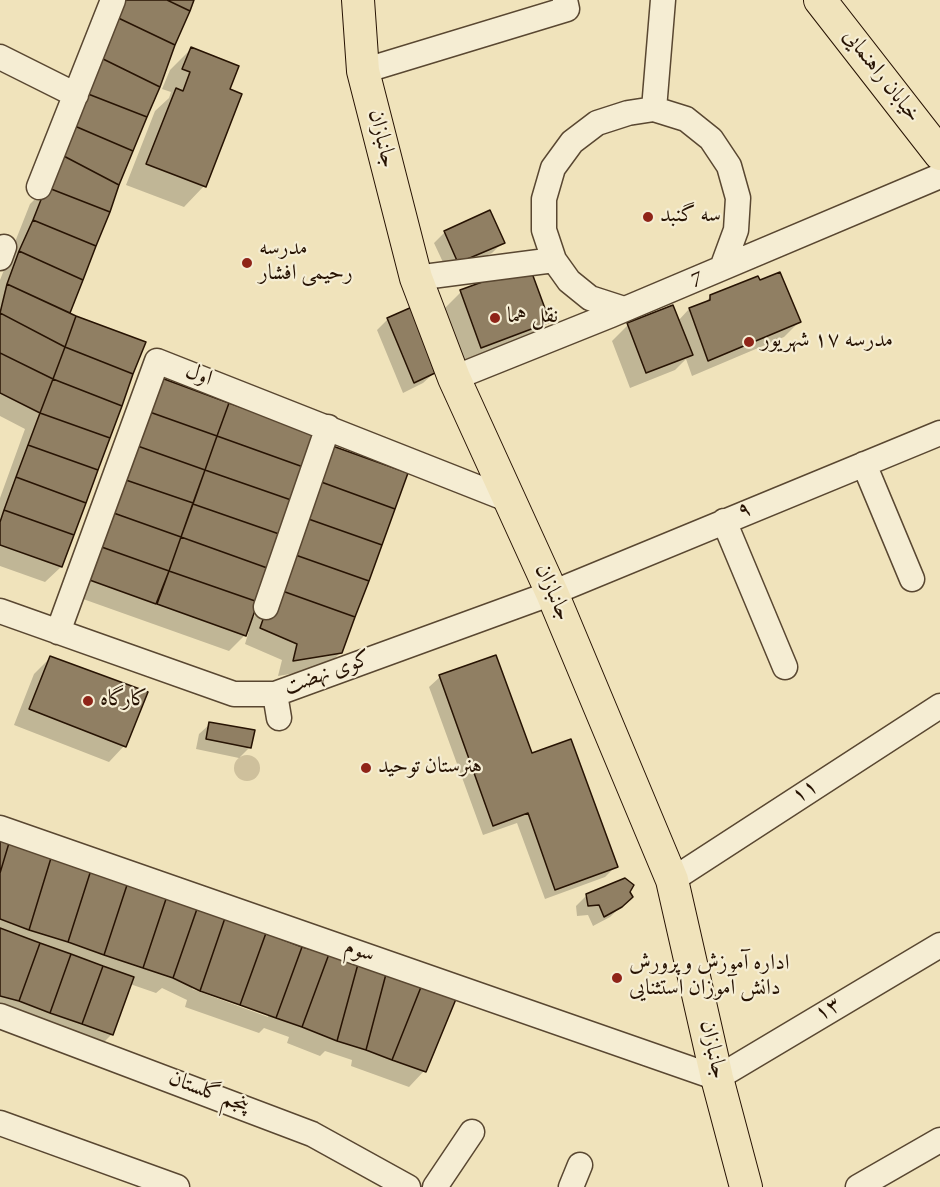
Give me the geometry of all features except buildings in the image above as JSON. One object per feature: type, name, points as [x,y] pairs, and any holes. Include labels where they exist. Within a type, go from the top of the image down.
[{"type":"main road","name":"جانبازان","points":[[358,0],[363,71],[416,278],[454,378],[507,499],[552,593],[590,710],[672,880],[740,1181]]},
{"type":"main road","name":"خیابان راهنمایی","points":[[820,0],[940,158]]},
{"type":"street","points":[[39,187],[113,0]]},
{"type":"street","points":[[363,71],[567,9],[565,0]]},
{"type":"street","points":[[654,109],[663,0]]},
{"type":"street","points":[[0,57],[76,94]]},
{"type":"street","points":[[624,309],[590,298],[569,281],[554,260],[544,230],[544,199],[553,168],[572,142],[597,123],[628,113],[654,109],[686,119],[711,139],[729,166],[738,198],[736,230],[722,268]]},
{"type":"street","name":"7","points":[[454,378],[722,268],[940,158]]},
{"type":"street","points":[[416,278],[554,260]]},
{"type":"street","name":"اول","points":[[58,632],[157,361],[507,499]]},
{"type":"street","points":[[266,607],[328,427]]},
{"type":"street","name":"۹","points":[[552,593],[940,433]]},
{"type":"street","points":[[864,464],[912,579]]},
{"type":"street","points":[[724,521],[785,667]]},
{"type":"street","name":"کوی نهضت","points":[[0,610],[234,694],[275,694],[552,593]]},
{"type":"street","points":[[275,694],[279,718]]},
{"type":"street","name":"۱۱","points":[[672,880],[940,706]]},
{"type":"street","name":"سوم","points":[[0,828],[717,1078]]},
{"type":"street","name":"۱۳","points":[[717,1078],[940,945]]},
{"type":"street","name":"پنجم گلستان","points":[[0,1016],[312,1134],[408,1187]]},
{"type":"street","points":[[0,1123],[177,1187]]},
{"type":"street","points":[[435,1187],[472,1132]]},
{"type":"street","points":[[858,1187],[940,1140]]},
{"type":"street","points":[[571,1187],[580,1165]]},
{"type":"shaded area","points":[[247,755],[256,759],[260,768],[256,777],[247,781],[238,777],[234,768],[238,759]]},
{"type":"place","name":"سه گنبد","points":[[648,217]]},
{"type":"place","name":"مدرسه رحیمی افشار","points":[[247,263]]},
{"type":"place","name":"نقل هما","points":[[495,318]]},
{"type":"place","name":"مدرسه ۱۷ شهریور","points":[[749,342]]},
{"type":"place","name":"کارگاه","points":[[88,701]]},
{"type":"place","name":"هنرستان توحید","points":[[366,768]]},
{"type":"place","name":"اداره آموزش و پرورش دانش آموزان استثنایی","points":[[617,978]]}]
